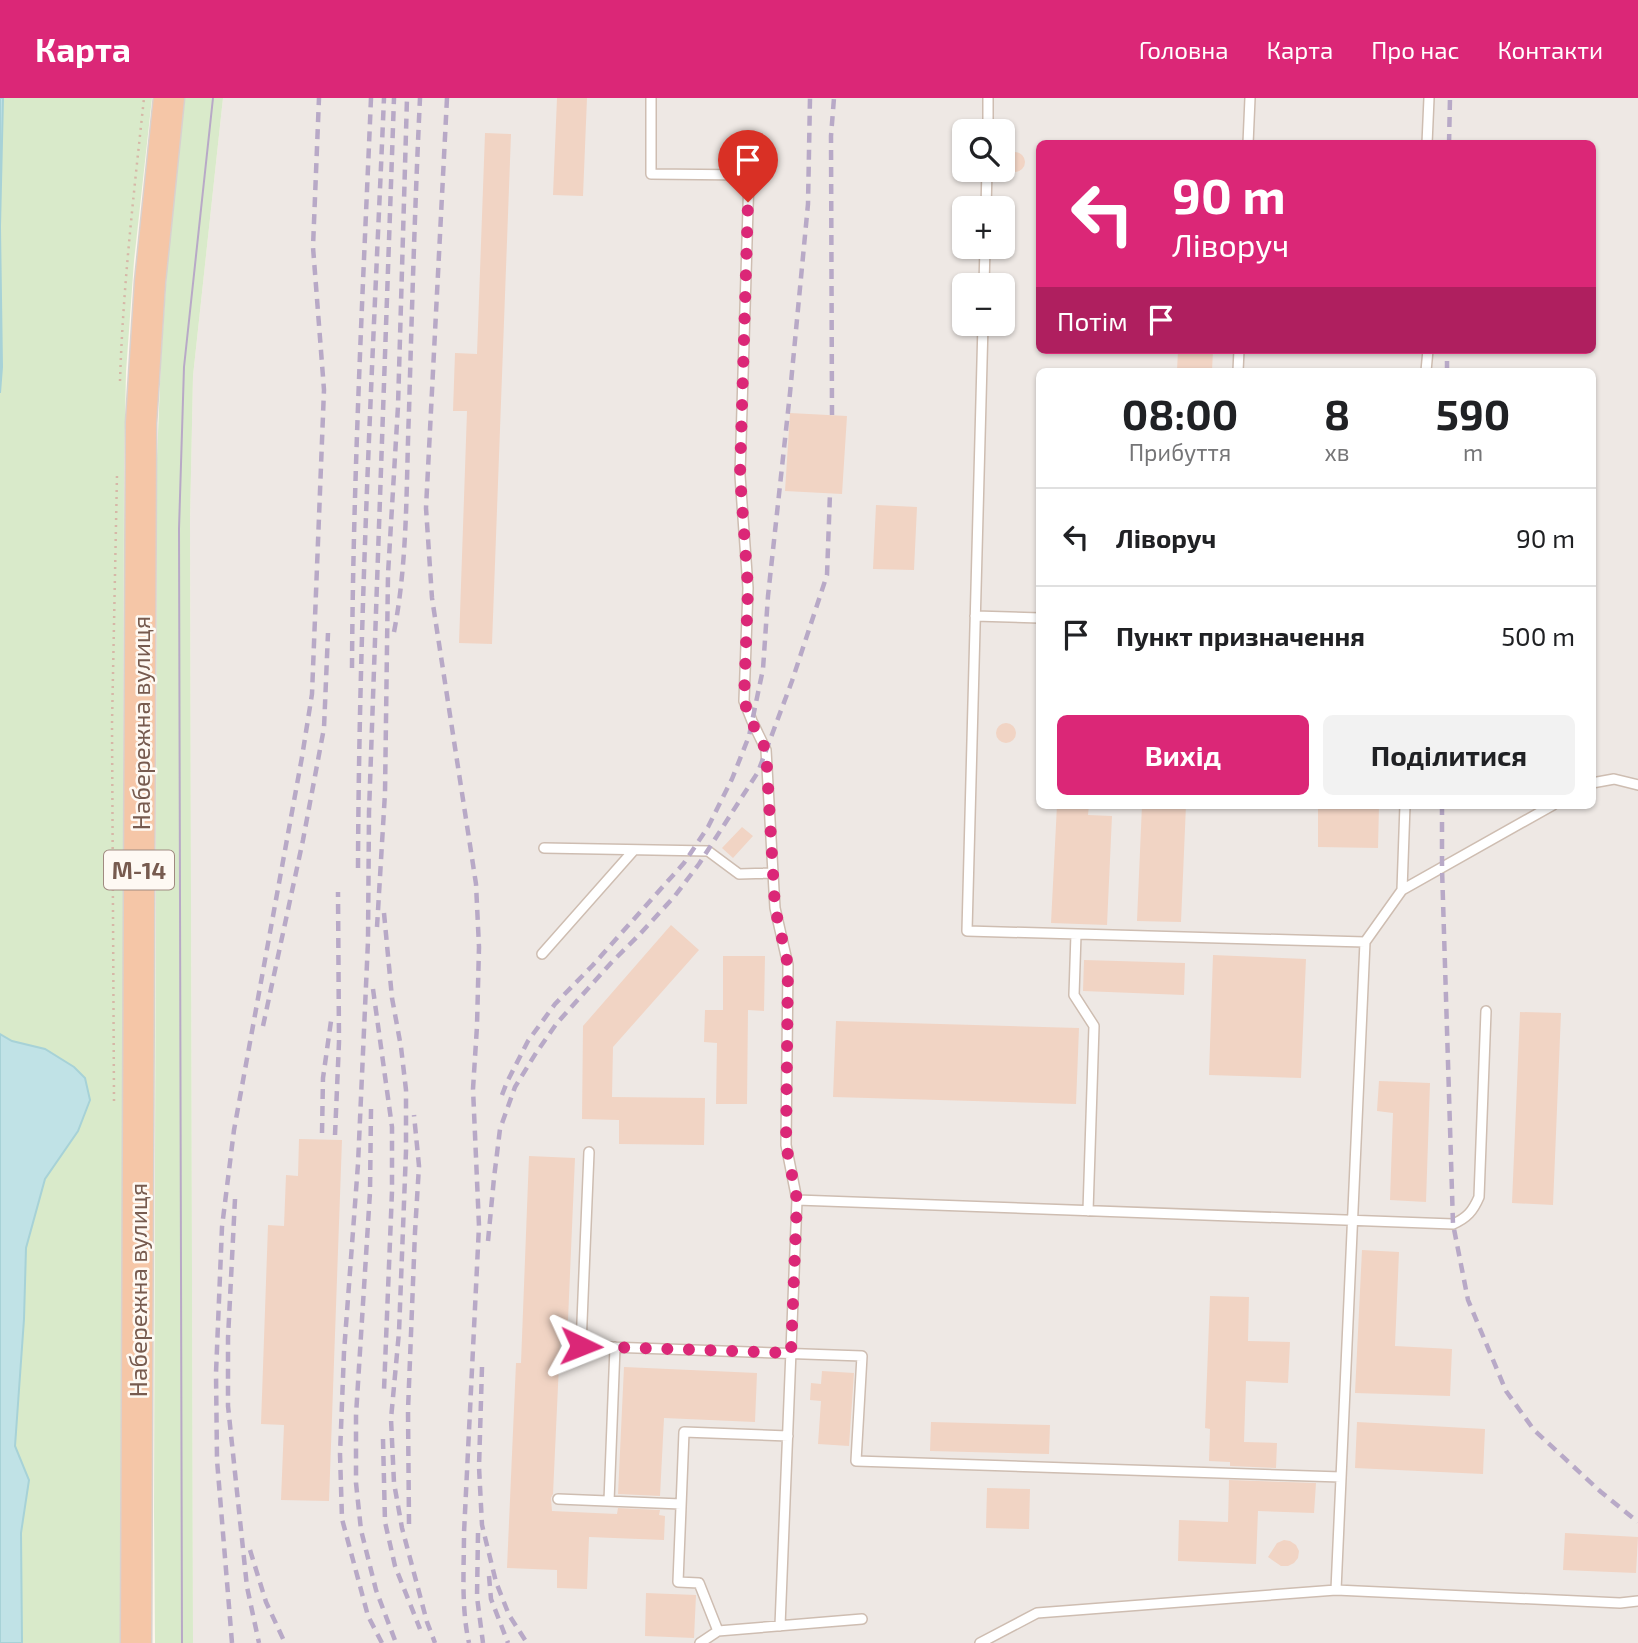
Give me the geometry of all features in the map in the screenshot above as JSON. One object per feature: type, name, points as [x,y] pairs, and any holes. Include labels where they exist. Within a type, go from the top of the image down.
[{"type":"highway","name":"Набережна вулиця","points":[[136,1643],[142,423],[150,282],[169,98]]},
{"type":"lane","points":[[652,98],[651,173],[749,175],[740,475],[748,588],[744,701],[766,750],[775,908],[788,965],[786,1145],[797,1200],[780,1626]]},
{"type":"lane","points":[[988,98],[988,119]]},
{"type":"lane","points":[[1248,140],[1250,98]]},
{"type":"lane","points":[[1427,140],[1429,98]]},
{"type":"lane","points":[[983,336],[967,931],[1365,942]]},
{"type":"lane","points":[[975,616],[1036,618]]},
{"type":"lane","points":[[1596,782],[1614,779],[1638,785]]},
{"type":"lane","points":[[1402,890],[1405,809]]},
{"type":"lane","points":[[1336,1590],[1365,942],[1402,890],[1546,809]]},
{"type":"lane","points":[[544,848],[708,851],[739,874],[773,873]]},
{"type":"lane","points":[[542,954],[634,850]]},
{"type":"lane","points":[[1076,934],[1074,995],[1094,1026],[1088,1211]]},
{"type":"lane","points":[[797,1200],[1453,1224],[1465,1219],[1474,1209],[1479,1197],[1486,1011]]},
{"type":"lane","points":[[589,1152],[581,1346],[862,1356],[856,1461],[1341,1477]]},
{"type":"lane","points":[[609,1501],[615,1347]]},
{"type":"lane","points":[[718,1631],[699,1583],[678,1582],[684,1432],[788,1436]]},
{"type":"lane","points":[[558,1499],[681,1504]]},
{"type":"lane","points":[[980,1643],[1037,1613],[1336,1590],[1620,1603],[1638,1601]]},
{"type":"lane","points":[[700,1643],[718,1631],[862,1619]]},
{"type":"shaded area","points":[[223,98],[1638,98],[1638,1643],[193,1643],[190,522],[193,376]]},
{"type":"green space","points":[[3,98],[152,98],[134,261],[126,372],[124,470],[122,1643],[22,1643],[21,1533],[29,1480],[15,1446],[26,1248],[45,1179],[78,1131],[45,1049],[12,1041],[0,1034],[0,227]]},
{"type":"green space","points":[[185,98],[223,98],[193,376],[190,522],[193,1643],[155,1643],[157,458],[168,255]]},
{"type":"water","points":[[0,98],[3,98],[0,227]]},
{"type":"water","points":[[0,227],[2,367],[0,393]]},
{"type":"water","points":[[0,1034],[12,1041],[45,1049],[74,1067],[85,1078],[90,1100],[78,1131],[45,1179],[26,1248],[15,1446],[29,1480],[21,1533],[22,1643],[0,1643]]},
{"type":"building","points":[[557,98],[587,98],[583,196],[553,195]]},
{"type":"building","points":[[485,133],[511,134],[492,644],[459,643],[467,411],[453,411],[455,353],[477,354]]},
{"type":"building","points":[[1015,152],[1024,158],[1024,166],[1015,172]]},
{"type":"building","points":[[1178,354],[1213,354],[1212,368],[1177,368]]},
{"type":"building","points":[[790,413],[847,416],[842,494],[785,491]]},
{"type":"building","points":[[876,505],[917,507],[914,570],[873,569]]},
{"type":"building","points":[[1006,723],[1013,726],[1016,733],[1013,740],[1006,743],[999,740],[996,733],[999,726]]},
{"type":"building","points":[[1057,809],[1089,809],[1088,815],[1112,816],[1107,925],[1051,923]]},
{"type":"building","points":[[1142,809],[1186,809],[1181,922],[1137,921]]},
{"type":"building","points":[[1318,809],[1379,809],[1378,848],[1318,847]]},
{"type":"building","points":[[742,827],[753,836],[733,858],[722,848]]},
{"type":"building","points":[[671,925],[699,950],[613,1047],[612,1097],[705,1098],[704,1145],[619,1144],[619,1120],[582,1119],[583,1026]]},
{"type":"building","points":[[1213,955],[1306,959],[1301,1078],[1209,1075]]},
{"type":"building","points":[[723,956],[765,956],[764,1011],[748,1010],[747,1104],[716,1104],[717,1043],[704,1042],[705,1010],[723,1010]]},
{"type":"building","points":[[1084,960],[1185,963],[1184,995],[1083,991]]},
{"type":"building","points":[[1520,1012],[1561,1013],[1553,1205],[1512,1203]]},
{"type":"building","points":[[836,1021],[1079,1028],[1076,1104],[833,1097]]},
{"type":"building","points":[[1379,1081],[1430,1083],[1426,1202],[1390,1200],[1393,1113],[1377,1111]]},
{"type":"building","points":[[299,1139],[342,1140],[329,1501],[281,1500],[284,1425],[261,1424],[268,1225],[284,1226],[286,1175],[298,1176]]},
{"type":"building","points":[[529,1156],[575,1158],[567,1343],[560,1343],[552,1511],[617,1514],[618,1508],[660,1510],[659,1515],[665,1516],[664,1540],[589,1537],[587,1589],[557,1588],[557,1570],[507,1568],[516,1363],[521,1363]]},
{"type":"building","points":[[1362,1250],[1399,1252],[1395,1346],[1452,1349],[1450,1396],[1355,1393]]},
{"type":"building","points":[[1210,1296],[1249,1297],[1248,1341],[1290,1342],[1288,1383],[1246,1381],[1244,1442],[1277,1443],[1276,1468],[1230,1466],[1230,1462],[1209,1461],[1210,1429],[1205,1428]]},
{"type":"building","points":[[624,1367],[757,1373],[755,1422],[664,1418],[660,1496],[618,1494]]},
{"type":"building","points":[[822,1371],[854,1373],[849,1446],[818,1444],[821,1401],[810,1400],[811,1383],[821,1384]]},
{"type":"building","points":[[931,1422],[1050,1425],[1049,1454],[930,1451]]},
{"type":"building","points":[[1357,1422],[1485,1429],[1483,1474],[1355,1468]]},
{"type":"building","points":[[1229,1480],[1316,1483],[1314,1513],[1258,1511],[1256,1564],[1178,1561],[1179,1520],[1228,1522]]},
{"type":"building","points":[[987,1488],[1030,1489],[1029,1529],[986,1528]]},
{"type":"building","points":[[1565,1533],[1638,1537],[1636,1573],[1563,1570]]},
{"type":"building","points":[[1284,1540],[1296,1545],[1299,1551],[1298,1558],[1288,1566],[1281,1566],[1268,1557],[1277,1543]]},
{"type":"building","points":[[646,1593],[696,1595],[694,1638],[645,1636]]},
{"type":"tram line","points":[[182,1643],[179,529],[184,367],[213,98]]},
{"type":"railway","points":[[232,1643],[217,1460],[216,1373],[222,1227],[234,1130],[312,694],[324,390],[313,247],[319,98]]},
{"type":"railway","points":[[352,668],[356,454],[371,98]]},
{"type":"railway","points":[[358,868],[364,579],[384,98]]},
{"type":"railway","points":[[382,1643],[368,1616],[342,1519],[340,1454],[344,1352],[358,1164],[368,941],[369,812],[394,98]]},
{"type":"railway","points":[[377,927],[385,793],[388,574],[398,406],[407,98]]},
{"type":"railway","points":[[394,632],[406,522],[420,98]]},
{"type":"railway","points":[[447,98],[426,508],[432,598],[476,884],[479,947],[473,1089],[479,1226],[464,1533],[464,1602],[469,1643]]},
{"type":"railway","points":[[502,1095],[528,1041],[555,1004],[684,863],[708,827],[732,779],[749,736],[763,669],[768,596],[790,393],[808,204],[810,98]]},
{"type":"railway","points":[[832,415],[831,136],[834,98]]},
{"type":"railway","points":[[1449,140],[1450,98]]},
{"type":"railway","points":[[1447,354],[1447,368]]},
{"type":"railway","points":[[488,1241],[500,1129],[515,1087],[557,1023],[674,897],[699,864],[758,772],[827,575],[830,493]]},
{"type":"railway","points":[[263,1026],[324,728],[328,633]]},
{"type":"railway","points":[[1442,809],[1453,1224],[1468,1300],[1506,1391],[1534,1430],[1638,1522]]},
{"type":"railway","points":[[335,1135],[339,1042],[338,892]]},
{"type":"railway","points":[[384,913],[392,998],[406,1090],[399,1332],[391,1419],[394,1483],[402,1528],[435,1643]]},
{"type":"railway","points":[[373,989],[392,1127],[384,1390]]},
{"type":"railway","points":[[322,1133],[323,1078],[331,1021]]},
{"type":"railway","points":[[371,1109],[370,1192],[356,1415],[356,1483],[361,1530],[376,1590],[396,1643]]},
{"type":"railway","points":[[409,1524],[408,1410],[419,1166],[414,1115]]},
{"type":"railway","points":[[235,1199],[228,1338],[228,1406],[247,1587],[259,1643]]},
{"type":"railway","points":[[482,1367],[479,1467],[482,1525],[496,1582],[509,1615],[527,1643]]},
{"type":"railway","points":[[383,1439],[385,1522],[395,1566],[420,1629]]},
{"type":"railway","points":[[478,1533],[477,1597],[483,1643]]},
{"type":"railway","points":[[250,1550],[266,1602],[285,1643]]},
{"type":"railway","points":[[489,1576],[491,1599],[508,1643]]},
{"type":"route","points":[[581,1346],[791,1353],[797,1200],[786,1145],[788,965],[775,908],[766,750],[744,701],[748,588],[740,475],[748,202]]}]
